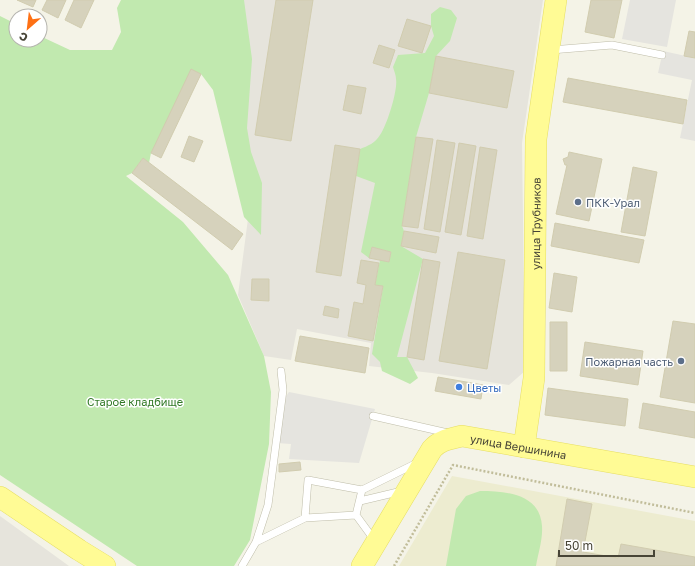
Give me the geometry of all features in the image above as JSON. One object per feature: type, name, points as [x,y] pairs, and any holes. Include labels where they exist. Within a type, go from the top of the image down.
[{"type":"main road","name":"улица Трубников","points":[[524,447],[534,378],[536,139],[556,0]]},
{"type":"main road","name":"улица Вершинина","points":[[362,566],[426,458],[440,442],[462,436],[695,477]]},
{"type":"main road","points":[[0,497],[105,566]]},
{"type":"lane","points":[[549,50],[612,45],[662,55]]},
{"type":"lane","points":[[242,566],[256,542],[268,505],[286,391],[281,371]]},
{"type":"lane","points":[[373,416],[462,436]]},
{"type":"lane","points":[[305,518],[308,480],[362,490],[426,458]]},
{"type":"lane","points":[[356,515],[362,490]]},
{"type":"lane","points":[[360,501],[407,490]]},
{"type":"lane","points":[[256,542],[305,518],[356,515]]},
{"type":"lane","points":[[356,515],[375,542]]},
{"type":"path","points":[[394,566],[454,465],[695,513]]},
{"type":"shaded area","points":[[220,0],[543,0],[522,143],[525,371],[509,385],[432,373],[369,366],[371,343],[297,329],[291,360],[264,356],[238,295],[249,211]]},
{"type":"shaded area","points":[[630,0],[676,0],[667,47],[622,39]]},
{"type":"shaded area","points":[[663,51],[695,58],[695,141],[680,138],[692,80],[658,73]]},
{"type":"shaded area","points":[[289,392],[375,409],[359,463],[289,459],[291,444],[277,443],[285,398]]},
{"type":"shaded area","points":[[452,476],[695,521],[695,566],[399,566]]},
{"type":"shaded area","points":[[0,516],[69,566],[0,566]]},
{"type":"green space","name":"Старое кладбище","points":[[121,0],[244,0],[252,59],[247,128],[251,152],[262,183],[261,235],[244,217],[213,90],[201,74],[151,153],[149,163],[143,158],[132,173],[126,176],[183,222],[228,275],[264,356],[271,392],[269,444],[250,540],[234,566],[137,566],[0,475],[0,16],[8,20],[8,48],[48,48],[48,40],[70,50],[112,50],[121,32],[117,8]]},
{"type":"green space","points":[[440,7],[451,10],[457,18],[450,41],[436,56],[429,93],[416,137],[402,226],[404,231],[401,246],[423,259],[397,357],[407,357],[418,378],[410,384],[382,371],[380,362],[372,354],[383,287],[375,285],[380,260],[389,262],[391,252],[372,247],[369,258],[361,252],[375,183],[356,176],[360,149],[371,144],[378,138],[389,116],[394,99],[396,84],[396,76],[393,67],[398,55],[425,53],[434,36],[431,26],[431,14]]},
{"type":"green space","points":[[480,491],[501,492],[520,496],[529,501],[535,507],[540,515],[542,526],[541,541],[536,566],[446,566],[456,509],[466,496]]},
{"type":"building","points":[[17,0],[36,0],[33,7]]},
{"type":"building","points":[[47,0],[66,0],[58,18],[48,13],[48,8],[43,8]]},
{"type":"building","points":[[74,0],[94,0],[81,28],[65,20]]},
{"type":"building","points":[[276,0],[313,0],[291,141],[255,135]]},
{"type":"building","points":[[591,0],[622,0],[614,38],[585,32]]},
{"type":"building","points":[[407,19],[431,26],[422,53],[398,46]]},
{"type":"building","points":[[689,31],[695,32],[695,58],[684,56]]},
{"type":"building","points":[[379,45],[395,50],[389,68],[373,63]]},
{"type":"building","points":[[436,56],[514,71],[507,108],[429,93]]},
{"type":"building","points":[[191,69],[201,74],[161,158],[151,153]]},
{"type":"building","points":[[568,78],[687,100],[683,124],[563,102]]},
{"type":"building","points":[[348,85],[366,88],[361,114],[343,110]]},
{"type":"building","points":[[189,136],[203,141],[194,162],[181,157]]},
{"type":"building","points":[[416,137],[433,139],[418,228],[402,226]]},
{"type":"building","points":[[437,140],[455,143],[440,232],[424,229]]},
{"type":"building","points":[[459,143],[476,146],[461,235],[445,232]]},
{"type":"building","points":[[335,145],[360,149],[341,276],[316,272]]},
{"type":"building","points":[[480,147],[497,150],[483,239],[467,236]]},
{"type":"building","points":[[569,152],[602,159],[589,221],[556,214],[567,165],[565,165],[563,159],[568,157]]},
{"type":"building","points":[[143,158],[243,234],[232,250],[132,173]]},
{"type":"building","points":[[633,167],[657,172],[645,236],[621,232]]},
{"type":"building","points":[[555,223],[644,240],[639,263],[551,246]]},
{"type":"building","points":[[404,231],[439,237],[436,253],[401,246]]},
{"type":"building","points":[[372,247],[391,252],[389,262],[369,258]]},
{"type":"building","points":[[458,252],[505,260],[487,369],[439,361]]},
{"type":"building","points":[[423,259],[440,262],[424,360],[407,357]]},
{"type":"building","points":[[361,260],[379,263],[375,285],[383,286],[373,341],[348,336],[354,302],[363,304],[366,285],[357,283]]},
{"type":"building","points":[[554,273],[577,277],[572,312],[549,308]]},
{"type":"building","points":[[252,279],[269,279],[269,301],[251,300]]},
{"type":"building","points":[[325,306],[339,309],[338,318],[323,315]]},
{"type":"building","name":"Пожарная часть","points":[[673,321],[695,324],[695,403],[660,397]]},
{"type":"building","points":[[550,322],[567,322],[567,371],[550,371]]},
{"type":"building","points":[[300,336],[369,348],[365,373],[295,361]]},
{"type":"building","points":[[585,342],[643,351],[638,385],[580,376]]},
{"type":"building","points":[[438,377],[483,385],[481,399],[435,391]]},
{"type":"building","points":[[548,388],[628,399],[625,426],[545,415]]},
{"type":"building","points":[[643,403],[695,412],[695,438],[639,428]]},
{"type":"building","points":[[300,462],[301,470],[279,472],[279,464]]},
{"type":"building","points":[[567,499],[592,504],[583,552],[618,558],[621,544],[695,557],[695,566],[556,566]]},
{"type":"place","name":"ПКК-Урал","points":[[578,202]]},
{"type":"place","name":"Пожарная часть","points":[[681,361]]},
{"type":"place","name":"Цветы","points":[[459,387]]}]
